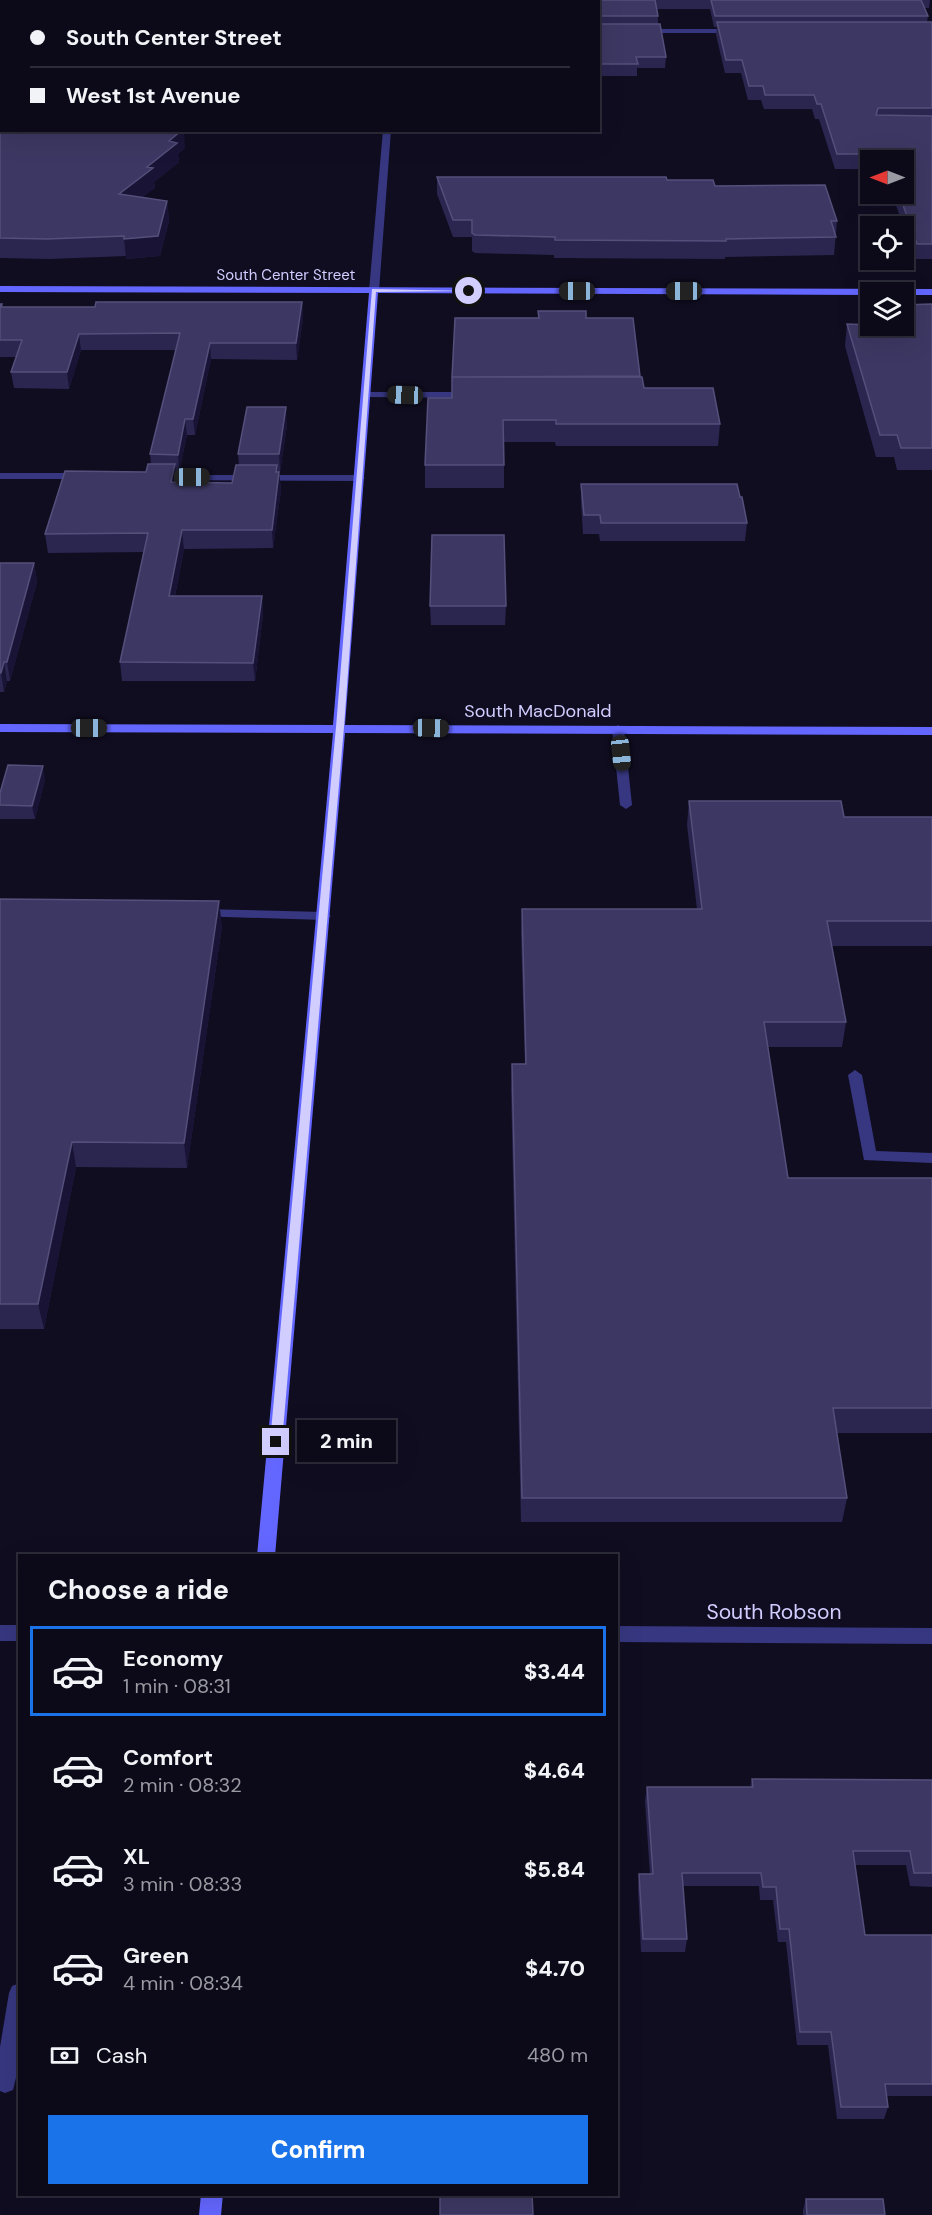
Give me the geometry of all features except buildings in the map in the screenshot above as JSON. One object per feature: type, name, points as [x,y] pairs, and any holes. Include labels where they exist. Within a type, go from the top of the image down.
[{"type":"street","points":[[600,31],[746,31]]},
{"type":"street","points":[[266,1554],[324,916],[387,132]]},
{"type":"street","name":"South Center Street","points":[[0,289],[932,292]]},
{"type":"street","points":[[367,394],[487,395]]},
{"type":"street","points":[[0,476],[94,477]]},
{"type":"street","points":[[139,477],[360,478]]},
{"type":"street","name":"South MacDonald","points":[[0,728],[340,727],[932,731]]},
{"type":"street","points":[[618,729],[626,805]]},
{"type":"street","points":[[188,913],[324,916]]},
{"type":"street","points":[[855,1075],[869,1156],[932,1158]]},
{"type":"street","points":[[0,1633],[18,1633]]},
{"type":"street","name":"South Robson","points":[[618,1634],[932,1636]]},
{"type":"street","points":[[8,2082],[18,2008]]},
{"type":"street","points":[[210,2215],[212,2196]]},
{"type":"route","points":[[276,1442],[324,916],[374,291],[469,291]]}]
